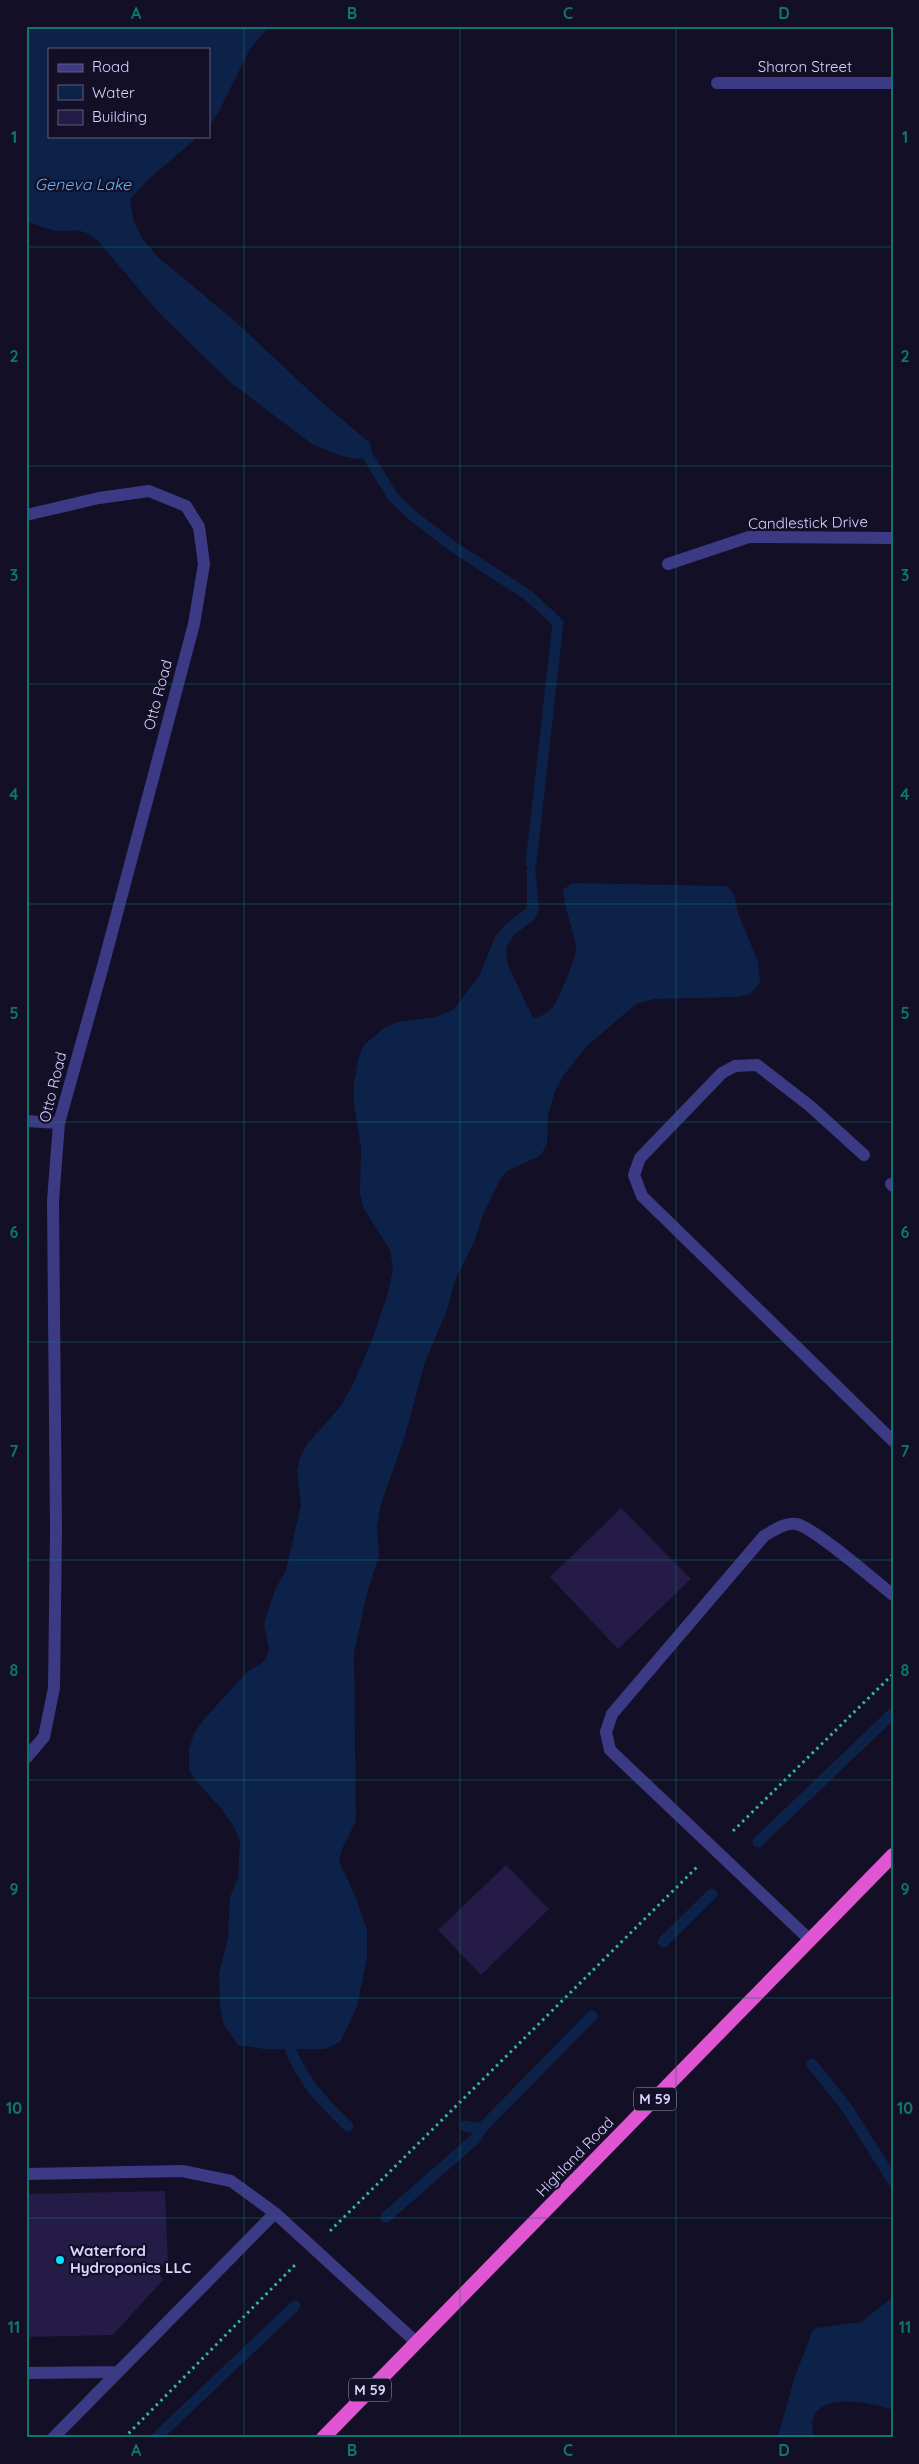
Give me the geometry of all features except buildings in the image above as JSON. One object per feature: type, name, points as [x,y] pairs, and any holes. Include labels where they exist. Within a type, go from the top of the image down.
[{"type":"highway","name":"Highland Road","points":[[323,2438],[893,1856]]},
{"type":"street","name":"Sharon Street","points":[[717,83],[893,83]]},
{"type":"street","name":"Otto Road","points":[[26,515],[100,498],[148,491],[186,506],[198,527],[204,564],[194,624],[59,1123],[53,1201],[56,1522],[54,1688],[44,1737],[26,1758]]},
{"type":"street","name":"Candlestick Drive","points":[[668,564],[749,537],[893,538]]},
{"type":"street","points":[[864,1155],[810,1106],[757,1065],[735,1066],[722,1073],[640,1158],[634,1176],[642,1196],[893,1441]]},
{"type":"street","points":[[26,1121],[59,1123]]},
{"type":"street","points":[[810,1940],[610,1750],[606,1732],[612,1714],[764,1536],[782,1526],[796,1524],[814,1534],[893,1595]]},
{"type":"street","points":[[26,2174],[182,2171],[230,2181],[275,2213],[417,2343]]},
{"type":"street","points":[[53,2438],[275,2213]]},
{"type":"street","points":[[26,2374],[118,2372]]},
{"type":"path","points":[[124,2438],[313,2248],[893,1674]]},
{"type":"water","name":"Geneva Lake","points":[[26,26],[269,26],[250,49],[218,113],[210,124],[210,48],[48,48],[48,138],[197,138],[151,177],[130,199],[134,222],[142,238],[158,257],[236,322],[318,399],[370,443],[373,457],[357,459],[341,456],[312,444],[230,382],[161,315],[98,241],[91,236],[80,231],[53,230],[26,221]]},
{"type":"water","points":[[530,863],[535,868],[539,909],[535,919],[513,936],[506,948],[508,965],[533,1018],[544,1014],[553,1007],[574,958],[576,946],[563,890],[572,883],[727,886],[734,894],[738,913],[758,962],[760,983],[750,994],[737,997],[654,999],[636,1004],[587,1046],[563,1076],[555,1091],[548,1116],[547,1144],[541,1155],[506,1172],[500,1180],[482,1217],[475,1240],[455,1280],[447,1310],[425,1362],[405,1436],[381,1504],[377,1527],[379,1555],[367,1594],[354,1653],[356,1821],[342,1849],[339,1861],[356,1898],[367,1930],[367,1958],[357,2007],[340,2042],[325,2049],[264,2049],[238,2045],[224,2025],[220,2007],[219,1973],[228,1938],[230,1897],[238,1878],[240,1841],[234,1827],[220,1807],[196,1781],[189,1770],[189,1750],[194,1733],[206,1717],[248,1671],[262,1663],[266,1658],[269,1650],[264,1625],[275,1590],[286,1570],[301,1505],[297,1470],[300,1458],[307,1444],[341,1406],[354,1382],[372,1340],[388,1293],[393,1269],[390,1250],[364,1209],[360,1194],[361,1148],[354,1104],[354,1083],[359,1056],[364,1045],[384,1028],[397,1022],[436,1017],[454,1009],[479,976],[495,937],[505,925],[527,907],[527,870]]},
{"type":"water","points":[[893,2297],[893,2410],[853,2402],[839,2402],[826,2405],[817,2411],[813,2422],[814,2438],[776,2438],[794,2379],[812,2332],[816,2328],[861,2322]]},
{"type":"waterway","points":[[369,458],[393,497],[413,516],[455,548],[528,595],[558,623],[531,863]]},
{"type":"waterway","points":[[758,1842],[893,1713]]},
{"type":"waterway","points":[[663,1942],[712,1894]]},
{"type":"waterway","points":[[386,2217],[475,2139],[481,2129],[592,2016]]},
{"type":"waterway","points":[[290,2049],[314,2091],[348,2126]]},
{"type":"waterway","points":[[812,2064],[847,2108],[893,2181]]},
{"type":"waterway","points":[[465,2126],[481,2129]]},
{"type":"waterway","points":[[156,2438],[295,2306]]},
{"type":"place","name":"Waterford Hydroponics LLC","points":[[60,2260]]}]
